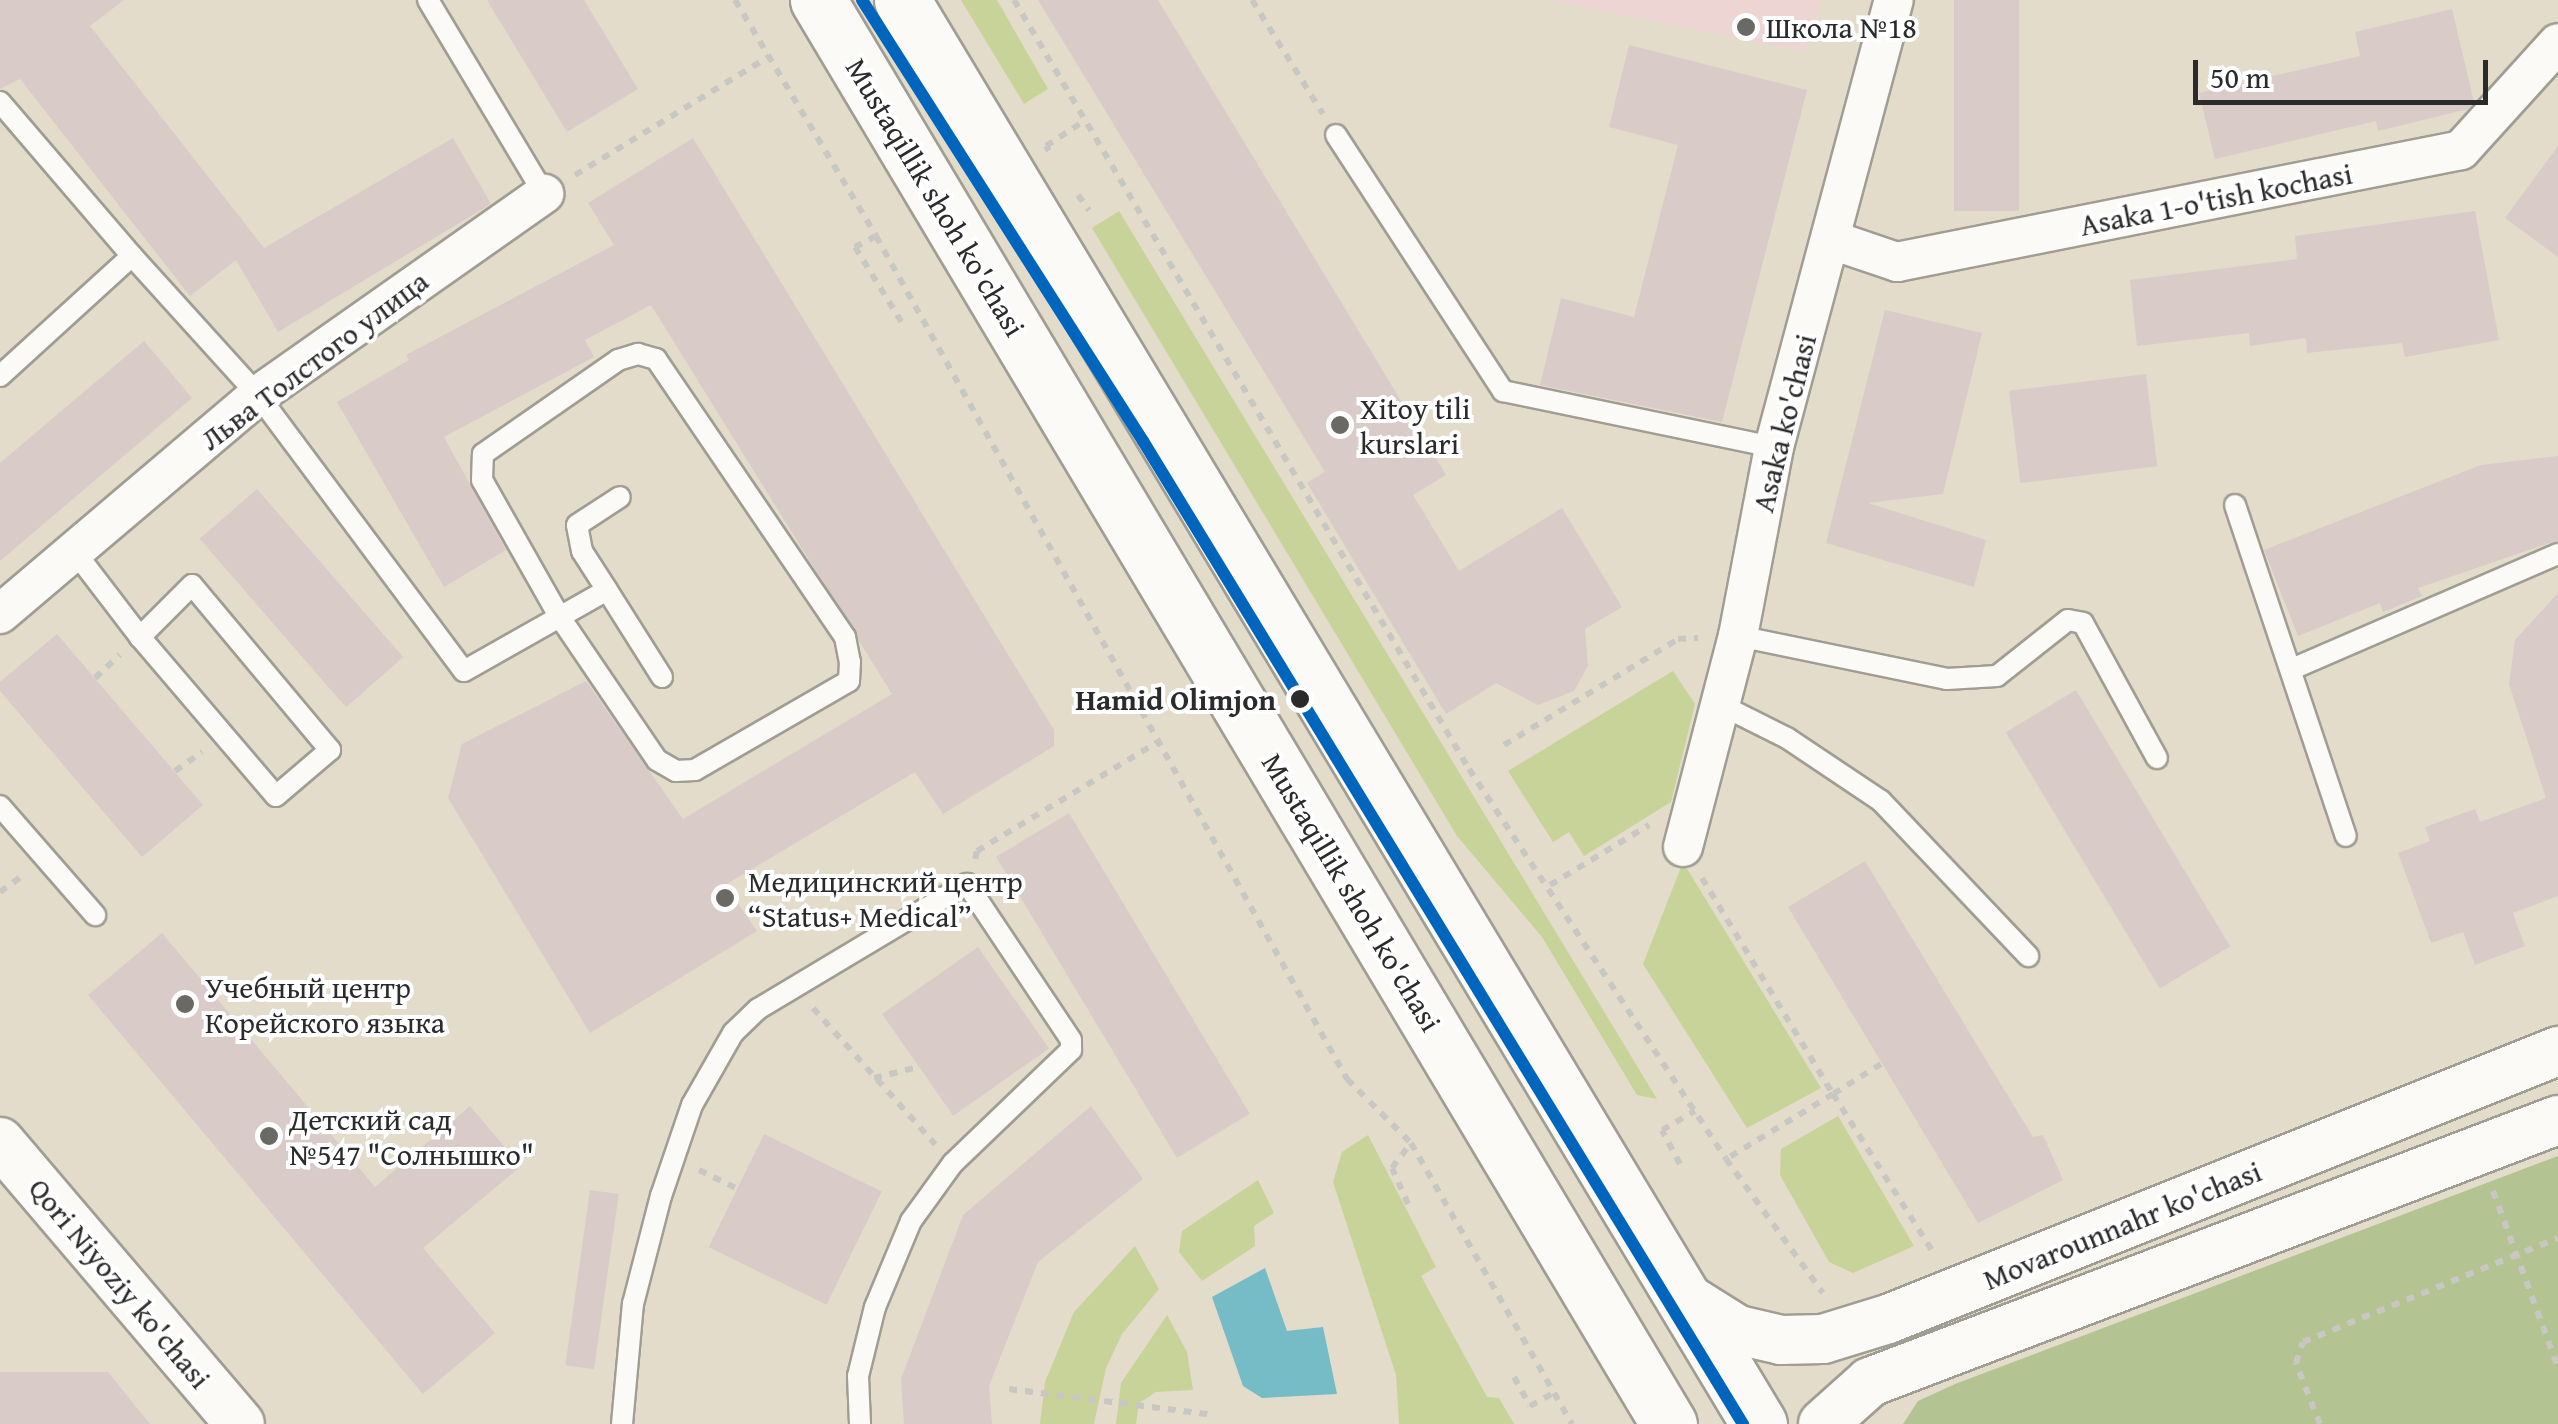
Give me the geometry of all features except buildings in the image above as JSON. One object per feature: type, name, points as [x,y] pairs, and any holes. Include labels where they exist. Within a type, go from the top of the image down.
[{"type":"main road","name":"Mustaqillik shoh ko'chasi","points":[[818,0],[1670,1424]]},
{"type":"main road","points":[[902,0],[1759,1424]]},
{"type":"street","name":"Asaka ko'chasi","points":[[1683,847],[1738,636],[1774,448],[1894,0]]},
{"type":"street","name":"Asaka 1-o'tish kochasi","points":[[1832,240],[1897,262],[2460,150],[2558,42]]},
{"type":"street","name":"Льва Толстого улица","points":[[0,614],[258,394],[544,194]]},
{"type":"street","name":"Movarounnahr ko'chasi","points":[[1685,1297],[1738,1330],[1781,1340],[1822,1339],[1888,1320],[2558,1051]]},
{"type":"street","name":"Movarounnahr ko'chasi","points":[[1823,1424],[1870,1382],[2558,1120]]},
{"type":"street","name":"Qori Niyoziy ko'chasi","points":[[0,1142],[240,1424]]},
{"type":"lane","points":[[428,0],[544,194]]},
{"type":"lane","points":[[0,102],[132,256],[258,394],[464,671],[606,590]]},
{"type":"lane","points":[[1336,136],[1503,391],[1774,448]]},
{"type":"lane","points":[[1,379],[132,256]]},
{"type":"lane","points":[[656,358],[844,637],[849,681],[695,770],[676,770],[657,760],[559,616],[494,506],[482,480],[483,454],[618,360],[656,358]]},
{"type":"lane","points":[[620,497],[577,524],[582,551],[662,677]]},
{"type":"lane","points":[[2236,505],[2346,836]]},
{"type":"lane","points":[[75,552],[140,636],[276,796],[330,750],[192,586],[140,636]]},
{"type":"lane","points":[[2292,669],[2558,554]]},
{"type":"lane","points":[[1738,636],[1947,680],[1997,676],[2068,620],[2083,623],[2158,758]]},
{"type":"lane","points":[[1721,705],[1787,738],[1881,801],[2028,956]]},
{"type":"lane","points":[[0,806],[95,915]]},
{"type":"lane","points":[[622,1424],[634,1304],[673,1157],[692,1105],[732,1033],[795,986],[967,884],[1070,1040],[1071,1050],[953,1163],[911,1221],[875,1306],[858,1376],[860,1424]]},
{"type":"path","points":[[735,0],[876,236],[1347,1078],[1412,1144],[1572,1424]]},
{"type":"path","points":[[1014,0],[1459,752],[1819,1294]]},
{"type":"path","points":[[1252,0],[1336,136]]},
{"type":"path","points":[[544,194],[770,56]]},
{"type":"path","points":[[1046,146],[1084,120]]},
{"type":"path","points":[[876,236],[856,247],[904,326]]},
{"type":"path","points":[[1504,745],[1678,639],[1738,636]]},
{"type":"path","points":[[1560,700],[1565,710]]},
{"type":"path","points":[[967,884],[977,851],[1161,740]]},
{"type":"path","points":[[1550,886],[1662,818],[1934,1255]]},
{"type":"path","points":[[795,986],[953,1163]]},
{"type":"path","points":[[1726,1159],[1881,1064]]},
{"type":"path","points":[[874,1078],[918,1067]]},
{"type":"path","points":[[1680,1164],[1662,1130],[1695,1112]]},
{"type":"path","points":[[1408,1204],[1392,1168],[1412,1144]]},
{"type":"path","points":[[2478,1150],[2558,1368]]},
{"type":"path","points":[[673,1157],[738,1189]]},
{"type":"path","points":[[2320,1424],[2296,1363],[2303,1342],[2558,1238]]},
{"type":"path","points":[[1514,1377],[1530,1406],[1552,1394]]},
{"type":"path","points":[[1009,1390],[1214,1415]]},
{"type":"shaded area","name":"Школа №18","points":[[1549,0],[1821,0],[1806,52]]},
{"type":"green space","points":[[961,0],[997,0],[1048,89],[1024,104]]},
{"type":"green space","points":[[1119,211],[1657,1099],[1637,1095],[1542,937],[1457,836],[1092,228]]},
{"type":"green space","points":[[1673,671],[1695,704],[1671,802],[1584,856],[1569,832],[1553,842],[1508,771]]},
{"type":"green space","points":[[1683,862],[1821,1088],[1747,1128],[1643,964]]},
{"type":"green space","points":[[1838,1116],[1914,1246],[1853,1273],[1829,1262],[1780,1175],[1781,1149]]},
{"type":"green space","points":[[1368,1135],[1436,1267],[1421,1276],[1487,1397],[1499,1398],[1514,1424],[1399,1424],[1396,1375],[1333,1182],[1342,1152]]},
{"type":"green space","points":[[2558,1156],[2558,1424],[1903,1424],[1918,1401],[1955,1384]]},
{"type":"green space","points":[[1258,1180],[1274,1213],[1254,1226],[1255,1246],[1202,1281],[1179,1252],[1182,1231]]},
{"type":"green space","points":[[1135,1246],[1159,1289],[1122,1334],[1106,1368],[1094,1424],[1040,1424],[1045,1382],[1074,1312]]},
{"type":"green space","points":[[1167,1315],[1187,1352],[1193,1390],[1156,1392],[1139,1403],[1136,1424],[1116,1424],[1121,1383]]},
{"type":"water","points":[[1265,1268],[1287,1331],[1323,1327],[1337,1394],[1262,1398],[1243,1386],[1212,1297]]},
{"type":"transit line","points":[[862,0],[1143,441],[1743,1424]]},
{"type":"place","name":"Школа №18","points":[[1746,27]]},
{"type":"place","name":"Xitoy tili kurslari","points":[[1340,425]]},
{"type":"place","name":"Hamid Olimjon","points":[[1300,699]]},
{"type":"place","name":"Медицинский центр “Status+ Medical”","points":[[725,898]]},
{"type":"place","name":"Учебный центр Корейского языка","points":[[185,1004]]},
{"type":"place","name":"Детский сад №547 \"Солнышко\"","points":[[269,1136]]}]
